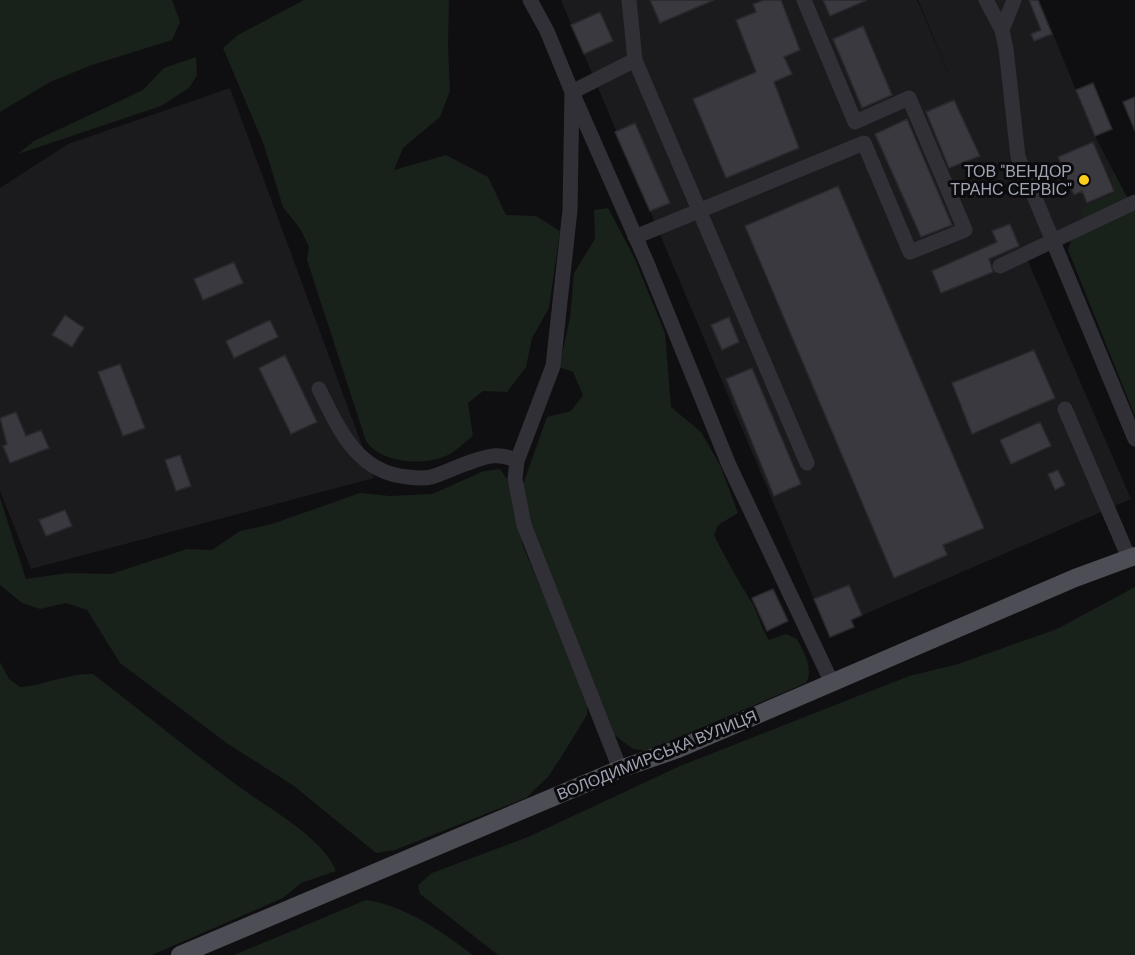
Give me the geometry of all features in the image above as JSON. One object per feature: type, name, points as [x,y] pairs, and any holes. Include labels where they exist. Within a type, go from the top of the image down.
[{"type":"main road","name":"ВОЛОДИМИРСЬКА ВУЛИЦЯ","points":[[180,955],[620,769],[678,749],[1075,578],[1132,557]]},
{"type":"street","points":[[629,0],[635,60],[807,463]]},
{"type":"street","points":[[804,0],[855,122],[910,252],[964,230],[909,98],[855,122]]},
{"type":"street","points":[[986,0],[1002,30],[1012,87],[1018,157],[1135,439]]},
{"type":"street","points":[[1002,30],[1014,0]]},
{"type":"street","points":[[528,3],[547,30],[729,465],[832,683]]},
{"type":"street","points":[[572,92],[635,60]]},
{"type":"street","points":[[572,92],[570,210],[553,366],[517,461],[515,479],[524,525],[620,769]]},
{"type":"street","points":[[635,237],[864,143]]},
{"type":"street","points":[[1000,266],[1135,202]]},
{"type":"street","points":[[319,389],[349,446],[363,460],[396,476],[429,478],[485,456],[503,454],[517,461]]},
{"type":"street","points":[[1065,409],[1132,557]]},
{"type":"shaded area","points":[[0,0],[172,0],[180,22],[172,40],[92,65],[50,82],[0,112]]},
{"type":"shaded area","points":[[304,0],[449,0],[450,91],[440,117],[403,148],[394,170],[446,155],[488,177],[506,215],[536,216],[560,231],[549,308],[532,338],[526,367],[507,392],[483,391],[468,403],[473,436],[446,456],[436,459],[414,461],[392,458],[381,454],[366,441],[307,260],[309,247],[301,230],[283,207],[264,145],[223,48],[238,35]]},
{"type":"shaded area","points":[[561,0],[917,0],[955,89],[918,0],[1039,0],[1095,136],[1129,201],[1023,250],[1131,499],[851,620],[854,627],[830,637]]},
{"type":"shaded area","points":[[196,57],[197,75],[189,88],[161,106],[18,154],[34,141],[143,90],[164,68]]},
{"type":"shaded area","points":[[230,88],[374,478],[31,569],[0,491],[0,188],[68,144]]},
{"type":"shaded area","points":[[1108,162],[1129,201],[1084,220],[1080,208],[1116,193],[1110,177],[1114,175]]},
{"type":"shaded area","points":[[608,208],[634,257],[665,333],[671,407],[701,432],[720,465],[738,513],[718,525],[714,535],[752,603],[769,640],[786,634],[797,639],[809,666],[806,683],[647,751],[633,749],[612,733],[527,517],[521,490],[547,417],[571,411],[583,395],[573,372],[559,367],[570,318],[574,273],[595,239],[594,210]]},
{"type":"shaded area","points":[[1132,209],[1135,210],[1135,416],[1068,250],[1072,237]]},
{"type":"shaded area","points":[[500,469],[507,479],[523,546],[588,700],[587,715],[548,777],[526,798],[395,850],[376,853],[294,786],[228,744],[120,663],[87,610],[66,603],[40,609],[22,603],[0,585],[0,498],[26,579],[68,573],[111,574],[187,549],[212,550],[240,531],[272,524],[360,493],[390,496],[432,494],[484,471]]},
{"type":"shaded area","points":[[1135,587],[1135,955],[498,955],[420,894],[418,885],[432,873],[528,837],[680,766],[909,676],[958,664],[1057,629]]},
{"type":"shaded area","points":[[0,662],[9,679],[20,687],[74,675],[93,674],[249,794],[306,834],[329,858],[336,871],[301,883],[283,898],[152,955],[0,955]]},
{"type":"shaded area","points":[[366,900],[409,914],[436,929],[473,955],[234,955]]},
{"type":"building","points":[[650,0],[714,0],[660,23]]},
{"type":"building","points":[[764,0],[781,0],[800,50],[784,57],[792,74],[774,82],[799,148],[726,178],[693,99],[756,72],[736,20],[756,12],[753,4]]},
{"type":"building","points":[[823,0],[867,0],[830,16]]},
{"type":"building","points":[[1029,0],[1038,0],[1052,34],[1034,41],[1031,34],[1041,30]]},
{"type":"building","points":[[600,12],[613,41],[584,54],[571,25]]},
{"type":"building","points":[[863,26],[892,95],[862,108],[833,39]]},
{"type":"building","points":[[1093,83],[1112,129],[1095,136],[1076,90]]},
{"type":"building","points":[[1135,97],[1135,131],[1123,102]]},
{"type":"building","points":[[954,100],[980,156],[949,168],[926,112]]},
{"type":"building","points":[[907,119],[952,225],[921,237],[875,134]]},
{"type":"building","points":[[635,123],[670,203],[650,211],[615,132]]},
{"type":"building","points":[[1093,142],[1114,191],[1087,203],[1082,191],[1074,195],[1058,157]]},
{"type":"building","points":[[838,186],[984,528],[943,545],[947,555],[894,578],[745,226]]},
{"type":"building","points":[[1010,224],[1019,246],[989,259],[993,272],[941,293],[932,271],[997,242],[992,231]]},
{"type":"building","points":[[234,262],[243,283],[203,300],[194,279]]},
{"type":"building","points":[[65,315],[84,328],[72,347],[52,335]]},
{"type":"building","points":[[729,317],[739,342],[722,350],[711,325]]},
{"type":"building","points":[[270,320],[278,337],[234,358],[226,341]]},
{"type":"building","points":[[1034,350],[1055,398],[972,434],[952,383]]},
{"type":"building","points":[[285,355],[317,422],[291,434],[259,368]]},
{"type":"building","points":[[120,364],[145,428],[123,436],[98,372]]},
{"type":"building","points":[[752,368],[801,484],[774,496],[726,379]]},
{"type":"building","points":[[16,412],[26,436],[41,430],[49,448],[10,463],[3,446],[7,444],[0,418]]},
{"type":"building","points":[[1040,422],[1051,446],[1011,464],[1000,440]]},
{"type":"building","points":[[180,455],[191,486],[176,491],[165,460]]},
{"type":"building","points":[[1058,470],[1065,485],[1055,490],[1048,474]]},
{"type":"building","points":[[65,510],[72,526],[46,536],[39,520]]},
{"type":"building","points":[[849,585],[862,615],[851,620],[854,627],[830,637],[814,599]]},
{"type":"building","points":[[773,589],[788,621],[767,631],[752,598]]},
{"type":"place","name":"ТОВ \"ВЕНДОР ТРАНС СЕРВІС\"","points":[[1084,180]]}]
